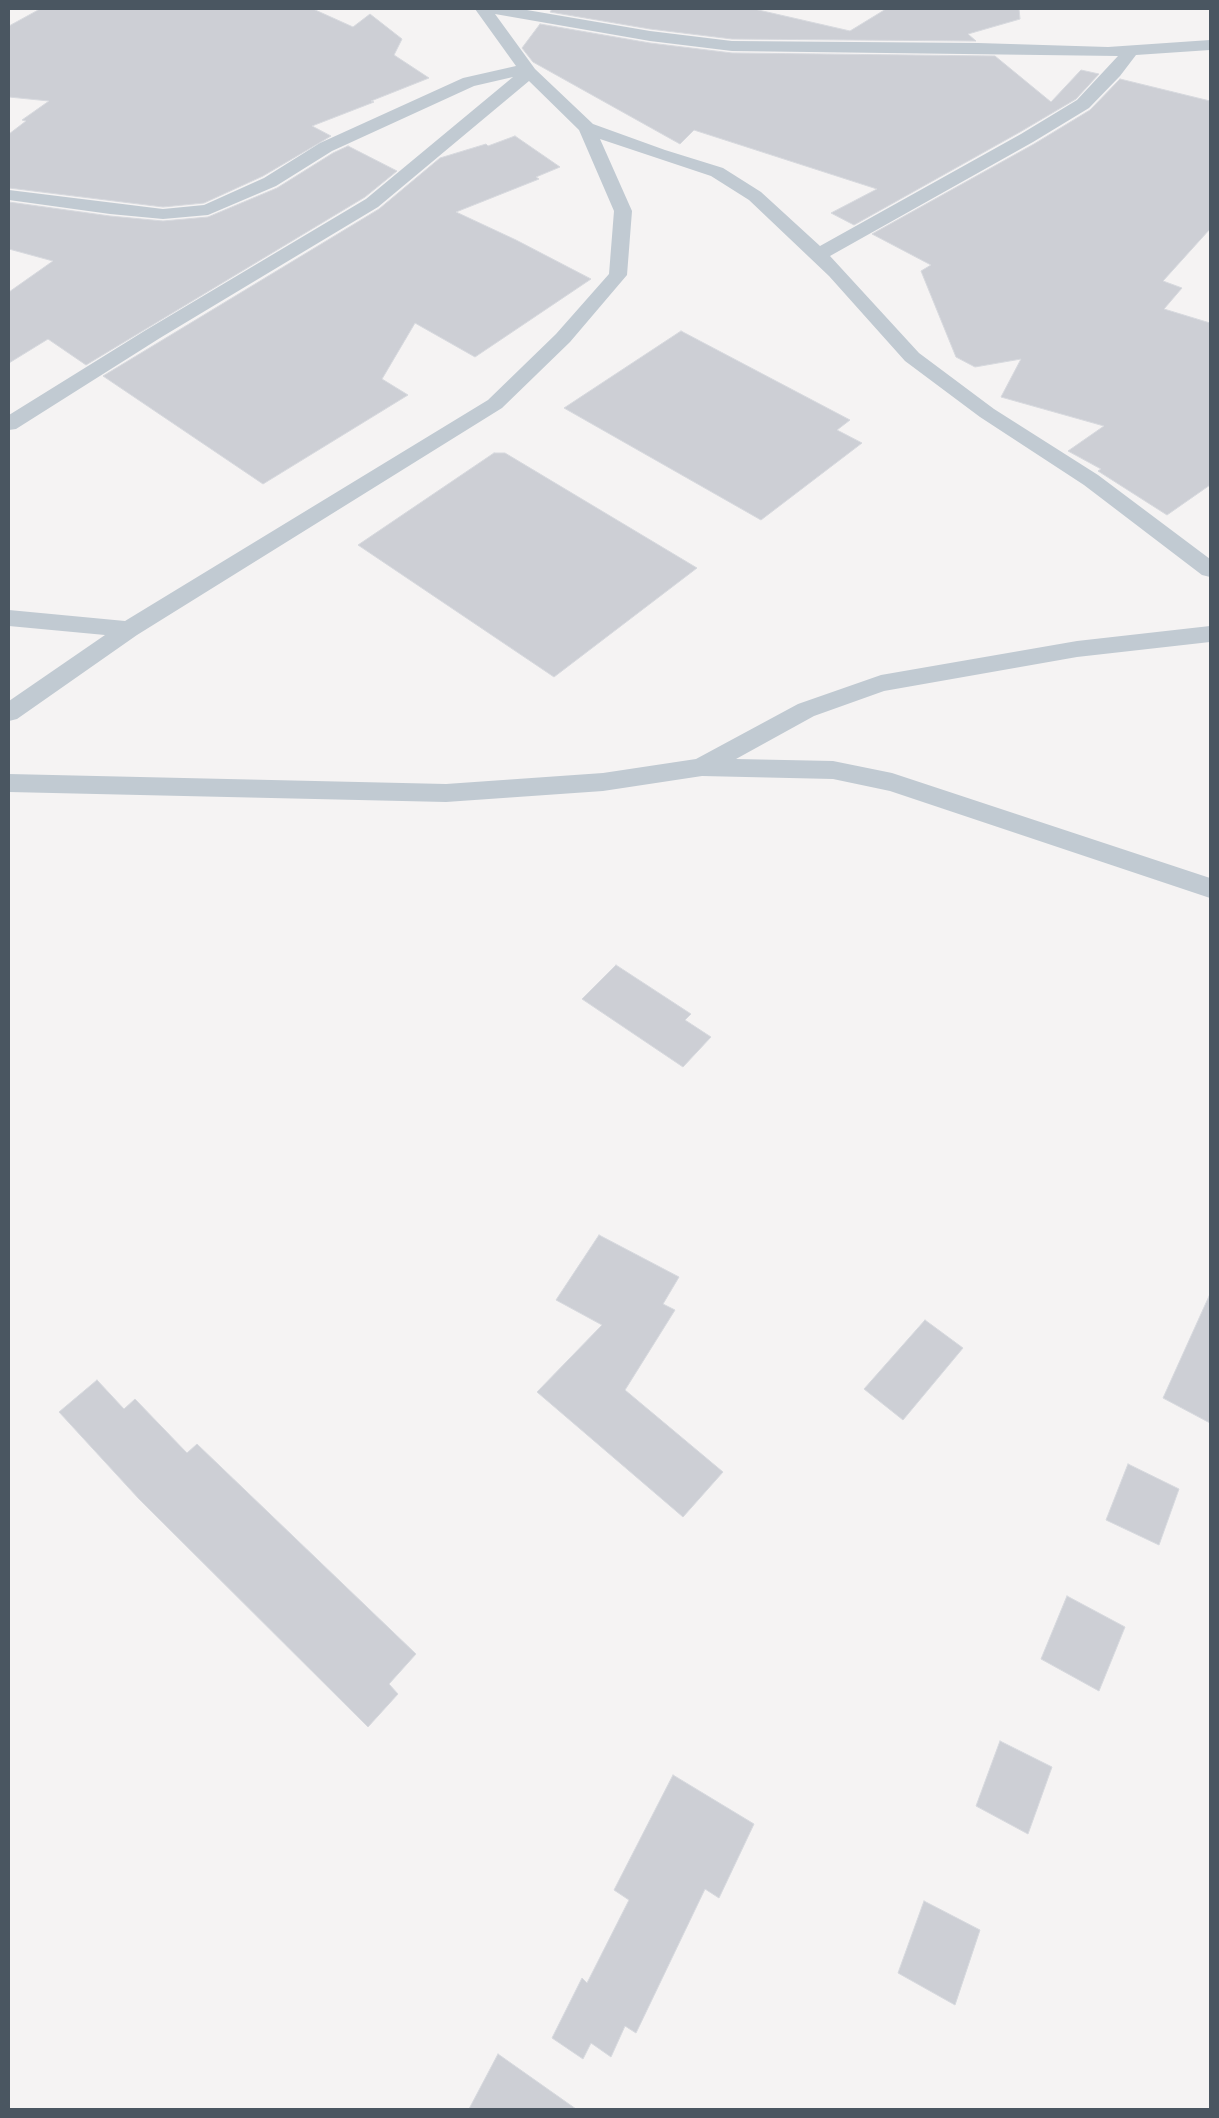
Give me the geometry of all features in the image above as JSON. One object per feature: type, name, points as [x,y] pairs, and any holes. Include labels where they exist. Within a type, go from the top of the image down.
[{"type":"street","points":[[9,713],[128,629],[495,404],[563,338],[618,275],[623,211],[587,128],[528,71],[482,9]]},
{"type":"street","points":[[494,9],[650,36],[732,46],[968,48],[1108,52],[1210,45]]},
{"type":"street","points":[[818,255],[1084,104],[1114,72],[1131,50]]},
{"type":"street","points":[[9,195],[110,209],[163,214],[208,210],[270,182],[326,147],[469,82],[528,71]]},
{"type":"street","points":[[9,424],[153,334],[372,203],[528,71]]},
{"type":"street","points":[[587,128],[659,154],[717,172],[755,196],[836,272],[912,357],[988,414],[1091,480],[1210,570]]},
{"type":"street","points":[[9,618],[128,629]]},
{"type":"street","points":[[701,767],[806,710],[881,682],[1078,649],[1210,634]]},
{"type":"street","points":[[9,783],[446,793],[603,782],[701,767],[833,770],[892,782],[1205,889]]},
{"type":"building","points":[[40,9],[313,9],[353,27],[370,14],[402,39],[394,55],[429,78],[312,126],[331,136],[263,176],[204,203],[163,207],[9,188],[9,134],[26,121],[22,120],[49,101],[9,97],[9,26]]},
{"type":"building","points":[[552,9],[754,9],[850,31],[886,9],[1019,9],[1020,19],[968,34],[976,41],[732,39],[650,29],[550,12]]},
{"type":"building","points":[[540,24],[650,43],[732,53],[995,56],[1051,102],[1081,70],[1099,74],[1076,99],[854,225],[831,213],[877,189],[694,130],[680,144],[533,62],[522,48]]},
{"type":"building","points":[[1120,79],[1210,101],[1210,229],[1163,281],[1182,288],[1164,309],[1210,323],[1210,485],[1167,515],[1098,471],[1101,469],[1068,451],[1104,426],[1001,397],[1021,359],[975,367],[956,357],[921,271],[931,265],[872,234],[1034,144],[1090,110]]},
{"type":"building","points":[[515,136],[560,167],[536,177],[539,179],[456,212],[516,240],[591,279],[475,357],[415,323],[382,379],[408,395],[263,484],[103,376],[379,209],[440,158],[486,144],[488,146]]},
{"type":"building","points":[[348,146],[397,171],[365,197],[86,365],[48,339],[9,363],[9,292],[53,261],[9,249],[9,202],[110,216],[163,221],[208,217],[277,188],[333,153]]},
{"type":"building","points":[[681,331],[850,420],[837,430],[862,443],[761,520],[564,408]]},
{"type":"building","points":[[494,453],[505,453],[697,568],[554,677],[358,545]]},
{"type":"building","points":[[616,965],[691,1014],[685,1020],[711,1037],[683,1067],[582,999]]},
{"type":"building","points":[[599,1235],[679,1277],[663,1304],[675,1310],[625,1390],[723,1472],[683,1517],[537,1392],[602,1325],[556,1300]]},
{"type":"building","points":[[1210,1294],[1210,1423],[1163,1398]]},
{"type":"building","points":[[925,1320],[963,1348],[903,1420],[864,1389]]},
{"type":"building","points":[[97,1380],[124,1409],[135,1399],[187,1453],[197,1444],[416,1654],[389,1684],[398,1694],[368,1727],[139,1499],[59,1412]]},
{"type":"building","points":[[1128,1464],[1179,1489],[1159,1545],[1106,1520]]},
{"type":"building","points":[[1067,1596],[1125,1627],[1099,1691],[1041,1659]]},
{"type":"building","points":[[1000,1741],[1052,1767],[1028,1834],[976,1806]]},
{"type":"building","points":[[673,1775],[754,1824],[719,1898],[705,1889],[636,2033],[625,2026],[611,2057],[591,2043],[583,2059],[552,2038],[582,1978],[587,1983],[629,1900],[614,1890]]},
{"type":"building","points":[[924,1901],[980,1930],[955,2005],[898,1973]]},
{"type":"building","points":[[498,2054],[576,2109],[469,2109]]}]
